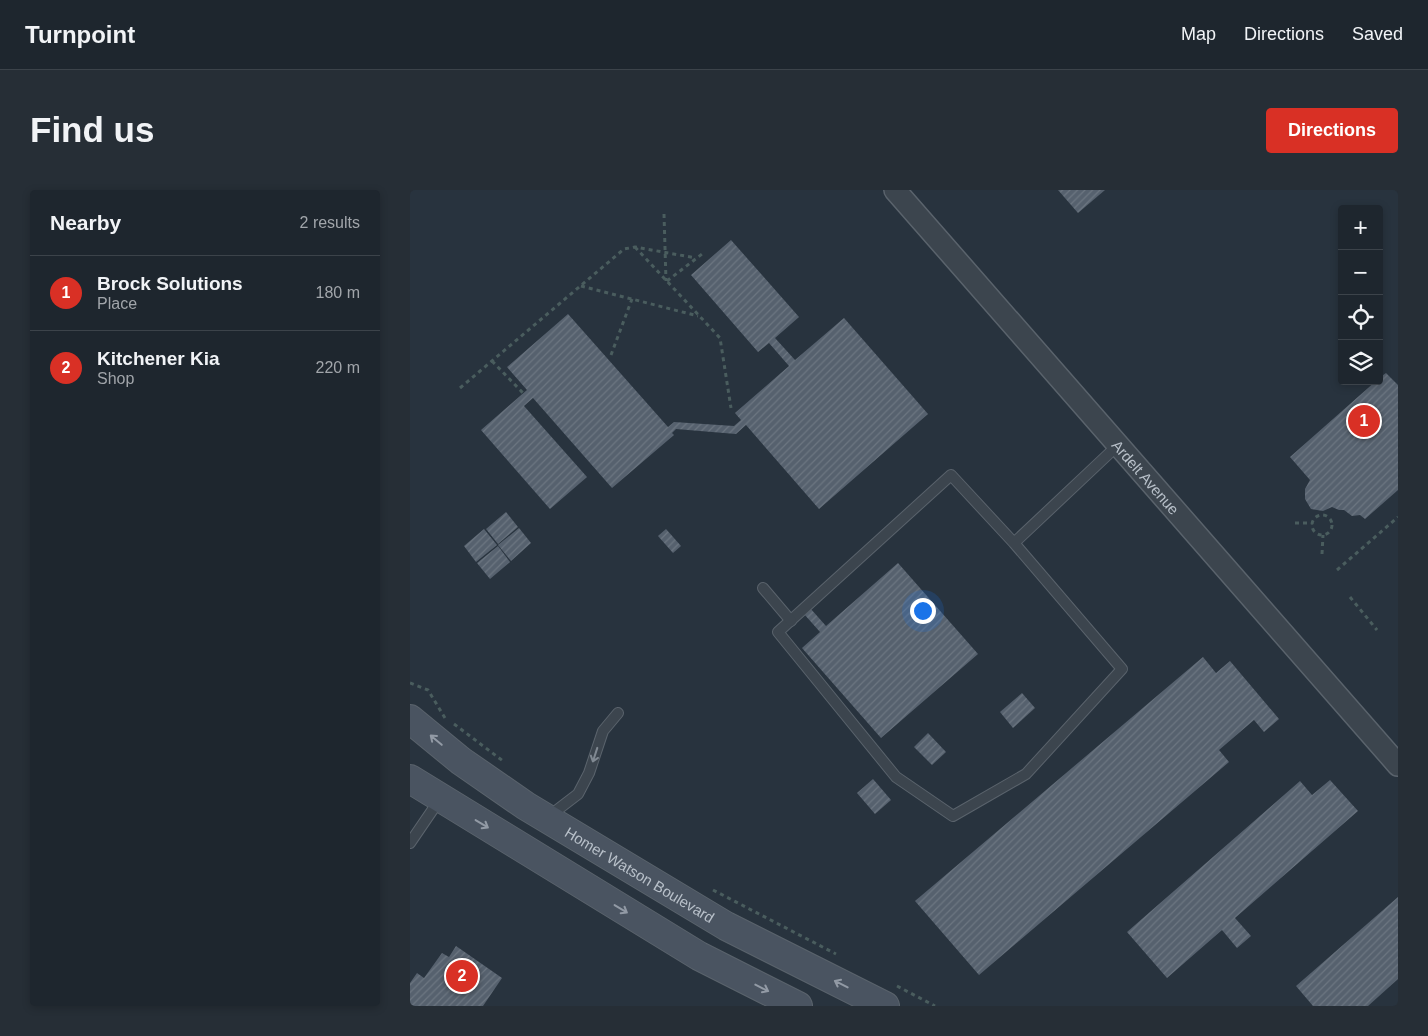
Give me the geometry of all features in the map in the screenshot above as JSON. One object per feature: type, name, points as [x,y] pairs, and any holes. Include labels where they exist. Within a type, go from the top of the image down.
[{"type":"main road","name":"Homer Watson Boulevard","points":[[410,719],[461,761],[526,806],[726,926],[888,995]]},
{"type":"main road","points":[[410,779],[699,956],[798,1006]]},
{"type":"street","name":"Ardelt Avenue","points":[[895,190],[1398,765]]},
{"type":"lane","points":[[1014,543],[1118,446]]},
{"type":"lane","points":[[950,475],[1014,543],[1122,669],[1026,774],[953,816],[896,777],[778,632],[950,475]]},
{"type":"lane","points":[[763,588],[791,621]]},
{"type":"lane","points":[[547,818],[578,794],[589,773],[603,731],[618,713]]},
{"type":"lane","points":[[410,843],[440,799]]},
{"type":"path","points":[[664,214],[666,281]]},
{"type":"path","points":[[635,247],[720,338],[731,408]]},
{"type":"path","points":[[460,388],[624,249],[635,247],[696,258]]},
{"type":"path","points":[[666,281],[702,254]]},
{"type":"path","points":[[580,285],[698,316]]},
{"type":"path","points":[[611,355],[632,299]]},
{"type":"path","points":[[492,361],[523,393]]},
{"type":"path","points":[[1323,513],[1329,518],[1332,527],[1329,533],[1324,535],[1317,533],[1313,523],[1323,513]]},
{"type":"path","points":[[1337,570],[1398,516]]},
{"type":"path","points":[[1295,523],[1313,523]]},
{"type":"path","points":[[1322,554],[1324,535]]},
{"type":"path","points":[[1350,597],[1378,630]]},
{"type":"path","points":[[410,684],[428,690],[446,718]]},
{"type":"path","points":[[453,723],[507,764]]},
{"type":"path","points":[[711,889],[840,956]]},
{"type":"path","points":[[888,995],[935,1006]]},
{"type":"building","points":[[1058,190],[1105,190],[1078,213]]},
{"type":"building","points":[[731,240],[799,317],[775,338],[795,360],[844,318],[928,414],[819,509],[746,425],[736,434],[676,429],[672,433],[674,435],[612,488],[533,398],[524,406],[587,477],[550,509],[481,430],[527,390],[507,367],[568,314],[668,427],[674,422],[734,426],[741,420],[735,413],[789,366],[769,343],[758,352],[691,275]]},
{"type":"building","points":[[1386,373],[1398,385],[1398,490],[1365,519],[1360,515],[1352,516],[1344,510],[1332,507],[1323,511],[1311,509],[1305,499],[1305,489],[1310,480],[1290,457],[1371,385],[1383,385],[1383,375]]},
{"type":"building","points":[[506,512],[518,527],[498,544],[486,529]]},
{"type":"building","points":[[519,528],[531,543],[511,561],[498,545]]},
{"type":"building","points":[[484,529],[497,545],[476,562],[464,546]]},
{"type":"building","points":[[666,529],[681,546],[673,553],[658,536]]},
{"type":"building","points":[[498,546],[510,562],[490,579],[477,563]]},
{"type":"building","points":[[898,563],[978,654],[881,738],[802,648],[820,632],[804,614],[810,608],[826,626]]},
{"type":"building","points":[[1203,657],[1216,673],[1230,661],[1279,719],[1264,732],[1254,720],[1219,750],[1229,762],[979,975],[915,901]]},
{"type":"building","points":[[1022,693],[1035,708],[1013,728],[1000,712]]},
{"type":"building","points":[[928,733],[946,752],[932,765],[914,747]]},
{"type":"building","points":[[873,779],[891,800],[875,814],[857,793]]},
{"type":"building","points":[[1330,780],[1358,811],[1235,918],[1251,936],[1237,948],[1222,930],[1167,978],[1127,932],[1300,781],[1312,795]]},
{"type":"building","points":[[1398,897],[1398,979],[1368,1006],[1313,1006],[1296,986]]},
{"type":"building","points":[[456,946],[502,978],[483,1006],[410,1006],[410,983],[417,973],[424,978],[442,953],[449,957]]},
{"type":"place","name":"Brock Solutions","points":[[1364,421]]},
{"type":"place","name":"Kitchener Kia","points":[[462,976]]}]
